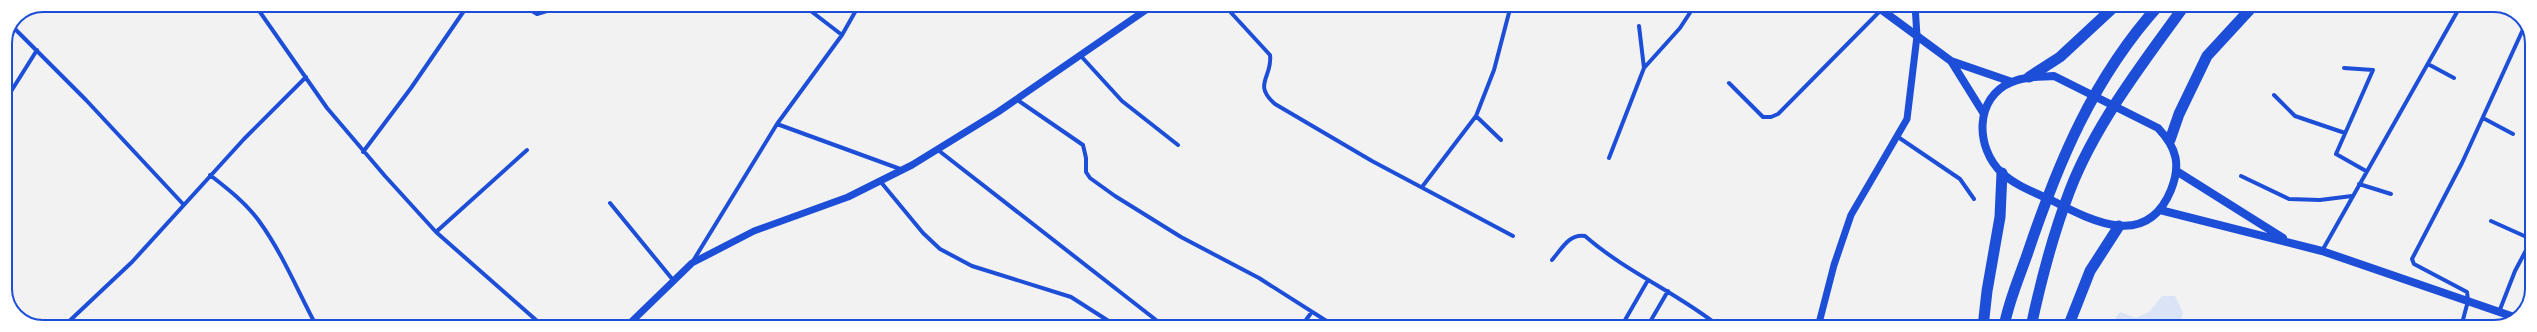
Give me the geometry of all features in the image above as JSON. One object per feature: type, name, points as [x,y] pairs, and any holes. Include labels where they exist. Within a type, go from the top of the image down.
[{"type":"highway","points":[[2029,77],[2060,57],[2108,12]]},
{"type":"highway","points":[[2006,320],[2040,216],[2072,134],[2106,74],[2135,32],[2153,12]]},
{"type":"highway","points":[[2033,320],[2043,272],[2070,189],[2106,119],[2146,57],[2181,12]]},
{"type":"highway","points":[[2170,140],[2179,114],[2208,56],[2248,12]]},
{"type":"highway","points":[[1984,320],[1987,291],[2000,217],[2002,173]]},
{"type":"highway","points":[[2071,320],[2090,271],[2119,226]]},
{"type":"main road","points":[[1885,12],[1951,61],[2012,82]]},
{"type":"main road","points":[[1951,61],[1984,114]]},
{"type":"main road","points":[[2054,76],[2076,85],[2136,115],[2158,128],[2170,140],[2178,172],[2160,210],[2136,225],[2119,226],[2102,224],[2080,215],[2026,188],[2002,173],[1985,145],[1981,130],[1984,114],[2001,88],[2012,82],[2029,77],[2054,76]]},
{"type":"main road","points":[[2178,172],[2289,242]]},
{"type":"main road","points":[[2160,210],[2322,251],[2510,316]]},
{"type":"street","points":[[260,12],[306,77],[363,152],[436,232],[536,320]]},
{"type":"street","points":[[363,152],[411,88],[463,12]]},
{"type":"street","points":[[534,12],[537,14],[544,12]]},
{"type":"street","points":[[812,12],[842,35]]},
{"type":"street","points":[[692,263],[777,124],[842,35],[855,12]]},
{"type":"street","points":[[635,320],[673,280],[692,263],[754,231],[817,210],[903,170],[938,150],[1016,99],[1143,12]]},
{"type":"street","points":[[1230,12],[1270,55],[1271,61],[1263,86],[1269,99],[1372,161],[1513,236]]},
{"type":"street","points":[[1422,188],[1476,116],[1494,70],[1508,12]]},
{"type":"street","points":[[1610,158],[1644,68],[1680,28],[1690,12]]},
{"type":"street","points":[[1730,83],[1763,116],[1771,117],[1778,114],[1873,12]]},
{"type":"street","points":[[1820,320],[1834,265],[1851,215],[1898,137],[1909,109],[1917,36],[1915,12]]},
{"type":"street","points":[[2322,251],[2457,12]]},
{"type":"street","points":[[1639,26],[1644,68]]},
{"type":"street","points":[[15,29],[37,50],[183,204]]},
{"type":"street","points":[[2464,320],[2469,294],[2465,289],[2414,264],[2412,259],[2483,118],[2523,31]]},
{"type":"street","points":[[12,90],[37,50]]},
{"type":"street","points":[[1080,54],[1122,102],[1178,144]]},
{"type":"street","points":[[2428,64],[2454,78]]},
{"type":"street","points":[[2344,68],[2373,70],[2336,154],[2366,171]]},
{"type":"street","points":[[70,320],[132,262],[210,175],[306,77]]},
{"type":"street","points":[[2274,95],[2295,116],[2345,133]]},
{"type":"street","points":[[1016,99],[1083,145],[1086,158],[1086,172],[1090,178],[1115,196],[1181,237],[1265,282],[1324,320]]},
{"type":"street","points":[[1476,116],[1501,140]]},
{"type":"street","points":[[2483,118],[2513,134]]},
{"type":"street","points":[[777,124],[903,170]]},
{"type":"street","points":[[1898,137],[1960,179],[1974,199]]},
{"type":"street","points":[[436,232],[527,150]]},
{"type":"street","points":[[938,150],[1035,228],[1156,320]]},
{"type":"street","points":[[210,175],[234,193],[259,221],[297,286],[314,320]]},
{"type":"street","points":[[2241,176],[2289,200],[2320,200],[2352,196]]},
{"type":"street","points":[[880,181],[923,233],[940,249],[972,266],[1071,297],[1107,320]]},
{"type":"street","points":[[2359,184],[2391,194]]},
{"type":"street","points":[[610,203],[673,280]]},
{"type":"street","points":[[2491,221],[2525,236]]},
{"type":"street","points":[[1552,260],[1569,240],[1581,235],[1648,280],[1688,302],[1711,320]]},
{"type":"street","points":[[2499,313],[2515,271],[2525,252]]},
{"type":"street","points":[[1625,320],[1648,280]]},
{"type":"street","points":[[1651,320],[1668,291]]},
{"type":"street","points":[[1306,320],[1311,313]]},
{"type":"shaded area","points":[[2162,296],[2175,296],[2183,313],[2181,320],[2114,320],[2120,312],[2136,318],[2150,311]]}]
